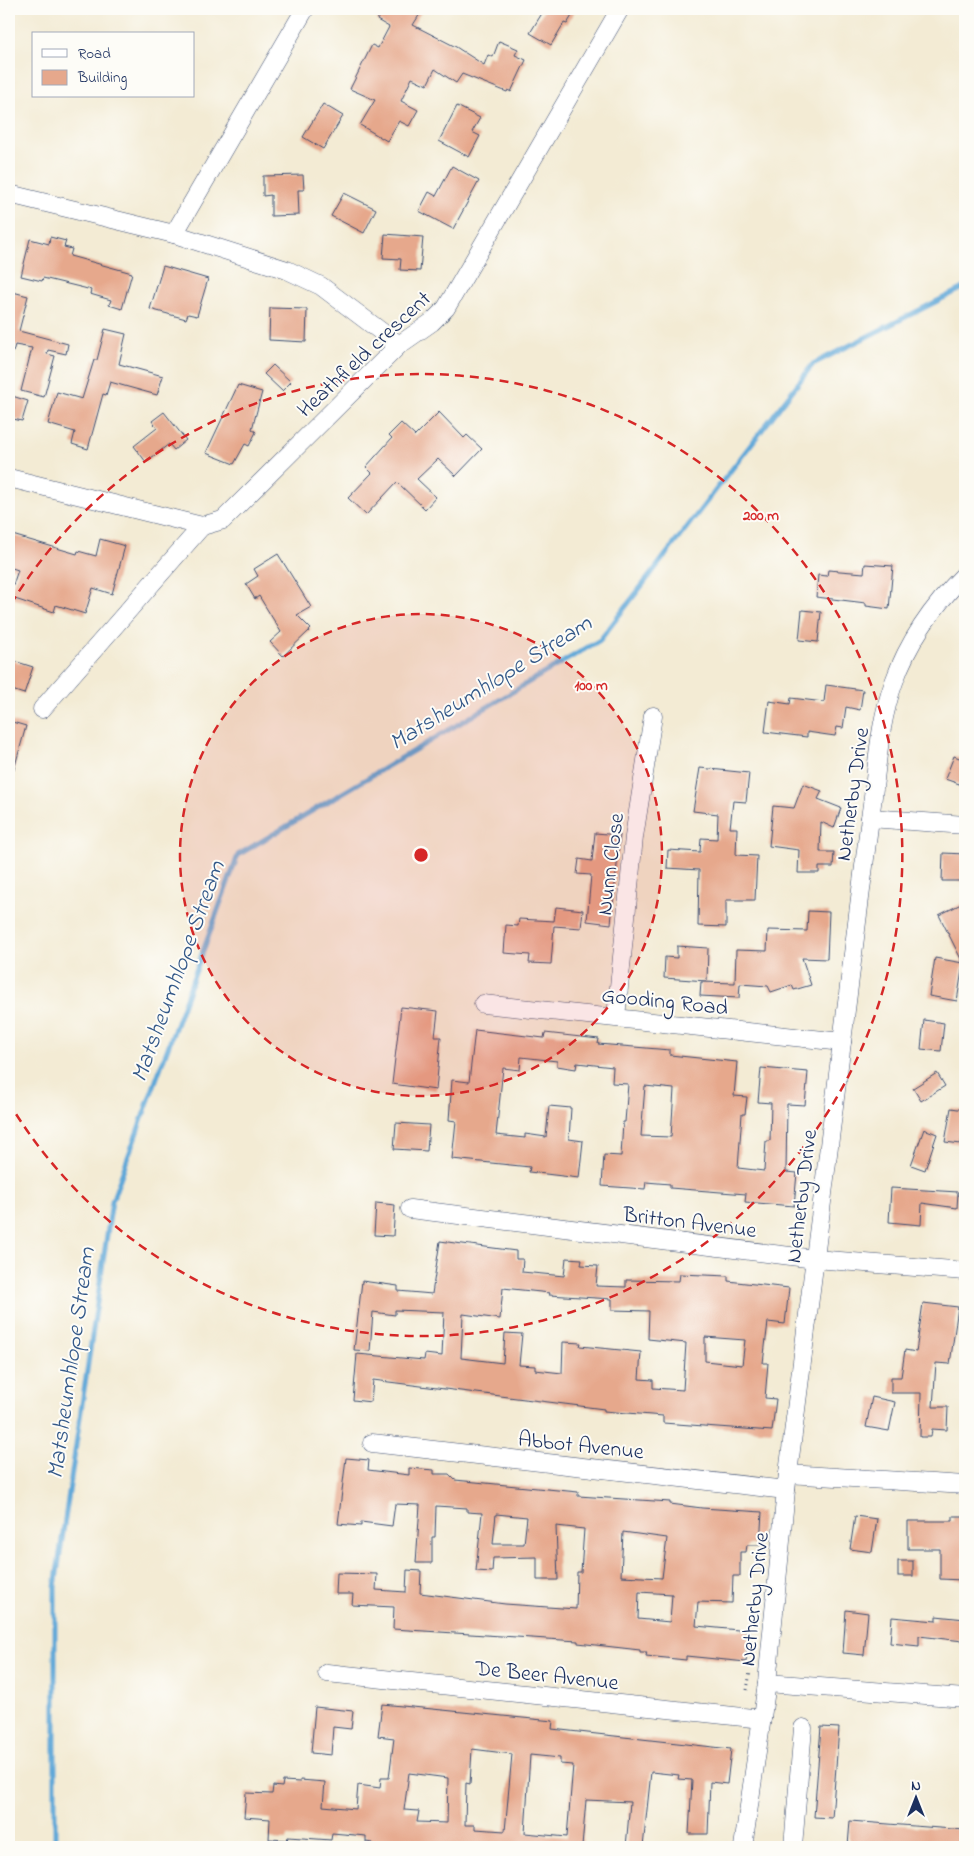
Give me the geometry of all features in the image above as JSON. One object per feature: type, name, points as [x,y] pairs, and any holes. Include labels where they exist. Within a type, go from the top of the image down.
[{"type":"street","points":[[174,234],[305,9]]},
{"type":"street","name":"Heathfield crescent","points":[[202,526],[223,520],[399,345],[432,322],[446,308],[620,9]]},
{"type":"street","points":[[9,194],[174,234],[287,270],[321,286],[399,345]]},
{"type":"street","points":[[9,478],[202,526],[42,709]]},
{"type":"street","name":"Netherby Drive","points":[[744,1847],[767,1683],[787,1482],[870,818],[886,708],[903,660],[924,624],[965,574]]},
{"type":"street","name":"Nunn Close","points":[[616,1017],[634,837],[654,716]]},
{"type":"street","points":[[870,818],[965,825]]},
{"type":"street","name":"Gooding Road","points":[[483,1004],[842,1042]]},
{"type":"street","name":"Britton Avenue","points":[[410,1209],[815,1259],[965,1271]]},
{"type":"street","name":"Abbot Avenue","points":[[372,1443],[787,1482],[965,1485]]},
{"type":"street","name":"De Beer Avenue","points":[[327,1673],[762,1719]]},
{"type":"street","points":[[767,1683],[965,1698]]},
{"type":"street","points":[[793,1847],[803,1728]]},
{"type":"building","points":[[383,9],[423,9],[413,25],[456,47],[484,65],[488,55],[493,57],[499,41],[518,49],[515,55],[526,60],[511,92],[462,74],[456,83],[435,69],[427,85],[412,78],[401,101],[418,110],[409,126],[399,121],[387,141],[360,125],[375,100],[350,89],[372,45],[378,48],[389,27],[377,20]]},
{"type":"building","points":[[542,9],[576,9],[567,24],[564,23],[551,45],[530,33],[544,10]]},
{"type":"building","points":[[323,104],[343,116],[323,149],[303,137]]},
{"type":"building","points":[[457,106],[480,118],[472,132],[480,136],[469,157],[439,141]]},
{"type":"building","points":[[452,166],[479,181],[453,229],[419,211],[429,192],[436,196]]},
{"type":"building","points":[[303,175],[304,190],[298,190],[299,215],[271,216],[271,195],[263,196],[263,176]]},
{"type":"building","points":[[344,193],[376,209],[364,233],[331,216]]},
{"type":"building","points":[[385,234],[423,237],[420,271],[400,270],[401,259],[383,258]]},
{"type":"building","points":[[50,237],[66,241],[64,247],[72,249],[70,256],[132,273],[122,309],[109,305],[111,300],[90,294],[91,290],[43,278],[42,281],[21,276],[30,239],[49,244]]},
{"type":"building","points":[[163,266],[208,279],[197,316],[188,314],[186,319],[150,309]]},
{"type":"building","points":[[9,291],[28,296],[19,331],[68,344],[66,354],[48,350],[47,354],[55,356],[44,397],[21,391],[32,348],[15,345],[13,352],[9,352]]},
{"type":"building","points":[[270,308],[307,309],[306,342],[269,340]]},
{"type":"building","points":[[105,329],[126,334],[119,364],[163,376],[157,395],[110,382],[106,395],[103,394],[88,449],[72,444],[75,432],[48,424],[57,392],[82,399],[94,360],[97,360]]},
{"type":"building","points":[[273,365],[291,382],[282,391],[264,374]]},
{"type":"building","points":[[238,385],[262,392],[252,429],[256,432],[249,446],[245,444],[234,464],[206,453]]},
{"type":"building","points":[[9,395],[28,401],[22,421],[9,418]]},
{"type":"building","points":[[164,412],[186,440],[174,450],[169,444],[146,462],[134,446],[157,428],[152,421]]},
{"type":"building","points":[[439,412],[464,438],[467,435],[482,449],[456,476],[438,459],[417,479],[436,497],[425,509],[397,482],[366,515],[348,498],[372,473],[366,467],[392,438],[389,435],[401,423],[415,436]]},
{"type":"building","points":[[9,534],[77,554],[78,551],[96,556],[100,539],[125,546],[112,594],[93,588],[85,614],[56,605],[54,612],[9,597],[18,570],[9,567]]},
{"type":"building","points":[[278,554],[311,607],[297,615],[311,629],[283,656],[270,642],[281,632],[259,596],[255,599],[246,584],[258,576],[254,569]]},
{"type":"building","points":[[865,564],[893,566],[889,609],[866,606],[866,603],[816,597],[818,575],[827,576],[828,570],[864,573]]},
{"type":"building","points":[[802,610],[821,612],[818,642],[799,640]]},
{"type":"building","points":[[11,660],[33,667],[24,694],[9,689]]},
{"type":"building","points":[[826,685],[863,690],[860,710],[846,707],[843,728],[837,727],[835,736],[807,732],[807,737],[765,732],[769,701],[790,704],[791,698],[824,702]]},
{"type":"building","points":[[9,721],[26,726],[13,773],[9,772]]},
{"type":"building","points":[[954,756],[965,760],[965,786],[945,779]]},
{"type":"building","points":[[700,768],[749,773],[746,802],[733,801],[730,828],[737,828],[736,855],[757,856],[755,900],[726,900],[726,927],[698,926],[699,870],[667,868],[668,850],[700,852],[701,838],[717,839],[718,814],[693,811]]},
{"type":"building","points":[[803,784],[822,791],[818,799],[841,808],[834,828],[821,822],[820,852],[834,852],[833,867],[819,867],[819,873],[798,873],[799,850],[769,846],[773,806],[794,808]]},
{"type":"building","points":[[595,833],[620,835],[611,924],[587,921],[591,875],[577,874],[579,859],[592,861]]},
{"type":"building","points":[[943,853],[965,854],[965,881],[942,881]]},
{"type":"building","points":[[965,902],[965,968],[963,964],[957,1001],[929,996],[935,958],[963,963],[939,915]]},
{"type":"building","points":[[556,907],[583,910],[581,928],[554,926],[551,964],[529,963],[530,955],[504,953],[506,925],[518,926],[519,919],[554,921]]},
{"type":"building","points":[[808,911],[829,912],[827,959],[802,958],[811,985],[794,990],[792,985],[771,992],[768,986],[740,984],[739,998],[700,996],[701,982],[735,983],[736,950],[767,951],[768,930],[807,931]]},
{"type":"building","points":[[677,946],[708,948],[707,981],[664,978],[665,957],[677,958]]},
{"type":"building","points":[[401,1007],[438,1011],[435,1037],[441,1037],[436,1090],[392,1084]]},
{"type":"building","points":[[924,1020],[944,1023],[941,1051],[921,1049]]},
{"type":"building","points":[[475,1030],[544,1038],[545,1033],[599,1039],[598,1044],[670,1050],[670,1055],[737,1062],[734,1096],[747,1097],[745,1114],[742,1114],[738,1168],[764,1171],[766,1141],[770,1141],[771,1103],[758,1102],[761,1068],[808,1072],[805,1105],[787,1104],[786,1172],[797,1173],[794,1206],[745,1202],[746,1194],[670,1188],[670,1184],[646,1182],[645,1189],[602,1186],[604,1155],[621,1156],[623,1122],[625,1122],[628,1084],[612,1083],[613,1067],[577,1063],[576,1069],[557,1066],[557,1061],[521,1057],[520,1070],[503,1068],[496,1135],[525,1138],[525,1134],[546,1137],[549,1106],[571,1108],[569,1139],[583,1141],[579,1178],[529,1172],[530,1167],[452,1159],[456,1121],[449,1120],[452,1080],[469,1082]],"holes":[[[645,1086],[674,1089],[671,1137],[641,1136]]]},
{"type":"building","points":[[937,1073],[945,1086],[921,1101],[913,1088]]},
{"type":"building","points":[[951,1108],[965,1110],[961,1144],[945,1142]]},
{"type":"building","points":[[396,1123],[429,1125],[427,1151],[394,1149]]},
{"type":"building","points":[[924,1129],[937,1134],[925,1170],[911,1165]]},
{"type":"building","points":[[891,1188],[958,1192],[957,1208],[922,1203],[921,1225],[889,1222]]},
{"type":"building","points":[[376,1203],[395,1205],[393,1236],[374,1235]]},
{"type":"building","points":[[440,1241],[516,1251],[516,1259],[523,1259],[522,1272],[564,1276],[566,1258],[582,1259],[581,1265],[598,1266],[596,1286],[626,1287],[626,1280],[679,1281],[680,1274],[728,1276],[728,1281],[789,1288],[785,1324],[768,1322],[763,1363],[768,1363],[765,1398],[776,1399],[772,1431],[663,1423],[663,1416],[604,1411],[604,1409],[373,1380],[371,1402],[353,1400],[357,1354],[424,1360],[425,1354],[442,1356],[444,1312],[395,1310],[395,1315],[373,1312],[370,1351],[354,1350],[362,1281],[398,1286],[398,1291],[432,1294]],"holes":[[[503,1288],[550,1293],[549,1295],[612,1299],[612,1310],[649,1311],[648,1339],[686,1343],[683,1390],[653,1388],[653,1380],[639,1379],[641,1352],[580,1346],[581,1343],[563,1342],[562,1373],[535,1370],[535,1366],[519,1365],[522,1334],[505,1333],[503,1363],[461,1358],[463,1314],[500,1319]],[[705,1337],[745,1340],[742,1365],[705,1361]]]},
{"type":"building","points":[[923,1303],[958,1307],[950,1364],[936,1363],[933,1407],[948,1407],[947,1430],[932,1429],[931,1437],[920,1437],[921,1393],[891,1393],[891,1377],[901,1377],[905,1350],[916,1352]]},
{"type":"building","points":[[872,1397],[895,1402],[889,1431],[866,1427]]},
{"type":"building","points":[[346,1458],[369,1460],[368,1470],[409,1475],[409,1468],[434,1470],[434,1474],[449,1474],[455,1480],[578,1492],[578,1496],[670,1502],[670,1504],[702,1508],[762,1512],[760,1545],[747,1545],[746,1552],[740,1552],[740,1576],[733,1576],[732,1603],[698,1602],[696,1626],[749,1631],[746,1662],[686,1656],[686,1660],[646,1656],[647,1652],[640,1652],[640,1650],[578,1643],[578,1641],[393,1629],[394,1607],[352,1605],[353,1594],[336,1594],[337,1573],[377,1574],[376,1590],[406,1592],[407,1570],[421,1571],[420,1593],[505,1604],[576,1609],[577,1572],[581,1572],[584,1529],[556,1526],[558,1580],[537,1580],[537,1557],[493,1558],[492,1572],[476,1571],[482,1513],[467,1512],[467,1508],[436,1506],[435,1537],[432,1537],[432,1563],[416,1563],[420,1505],[395,1504],[392,1526],[361,1522],[361,1526],[338,1524]],"holes":[[[496,1514],[527,1517],[524,1544],[493,1544]],[[623,1532],[667,1538],[662,1578],[621,1576]],[[639,1592],[672,1594],[670,1622],[638,1619]]]},
{"type":"building","points":[[855,1516],[877,1519],[872,1552],[850,1549]]},
{"type":"building","points":[[953,1516],[965,1516],[963,1580],[940,1579],[940,1549],[908,1549],[908,1521],[953,1521]]},
{"type":"building","points":[[898,1561],[913,1561],[913,1576],[898,1576]]},
{"type":"building","points":[[846,1610],[868,1613],[864,1655],[843,1653]]},
{"type":"building","points":[[936,1616],[965,1619],[963,1641],[919,1636],[919,1646],[890,1643],[892,1617],[936,1621]]},
{"type":"building","points":[[382,1704],[553,1721],[552,1729],[731,1749],[727,1784],[710,1782],[708,1834],[689,1834],[692,1780],[678,1779],[679,1775],[651,1772],[643,1847],[626,1847],[630,1802],[586,1800],[582,1847],[411,1847],[389,1845],[388,1847],[373,1847],[373,1843],[366,1842],[366,1836],[332,1833],[331,1840],[288,1837],[287,1840],[269,1839],[270,1819],[244,1817],[246,1793],[272,1794],[273,1786],[282,1787],[283,1781],[325,1782],[323,1806],[356,1809],[358,1785],[380,1788],[381,1778],[389,1778],[394,1738],[378,1736]],"holes":[[[472,1749],[512,1754],[505,1831],[475,1829],[475,1825],[465,1825],[466,1783],[470,1784]],[[530,1755],[560,1758],[560,1764],[573,1765],[567,1837],[525,1833]],[[409,1773],[448,1778],[447,1823],[417,1822],[419,1811],[404,1810]]]},
{"type":"building","points":[[315,1707],[353,1711],[351,1729],[333,1727],[331,1755],[311,1753]]},
{"type":"building","points":[[821,1727],[839,1728],[832,1818],[814,1817]]},
{"type":"building","points":[[850,1821],[965,1830],[965,1847],[848,1846]]},
{"type":"waterway","name":"Matsheumhlope Stream","points":[[55,1847],[55,1587],[112,1201],[238,855],[600,640],[813,364],[965,287]]}]
